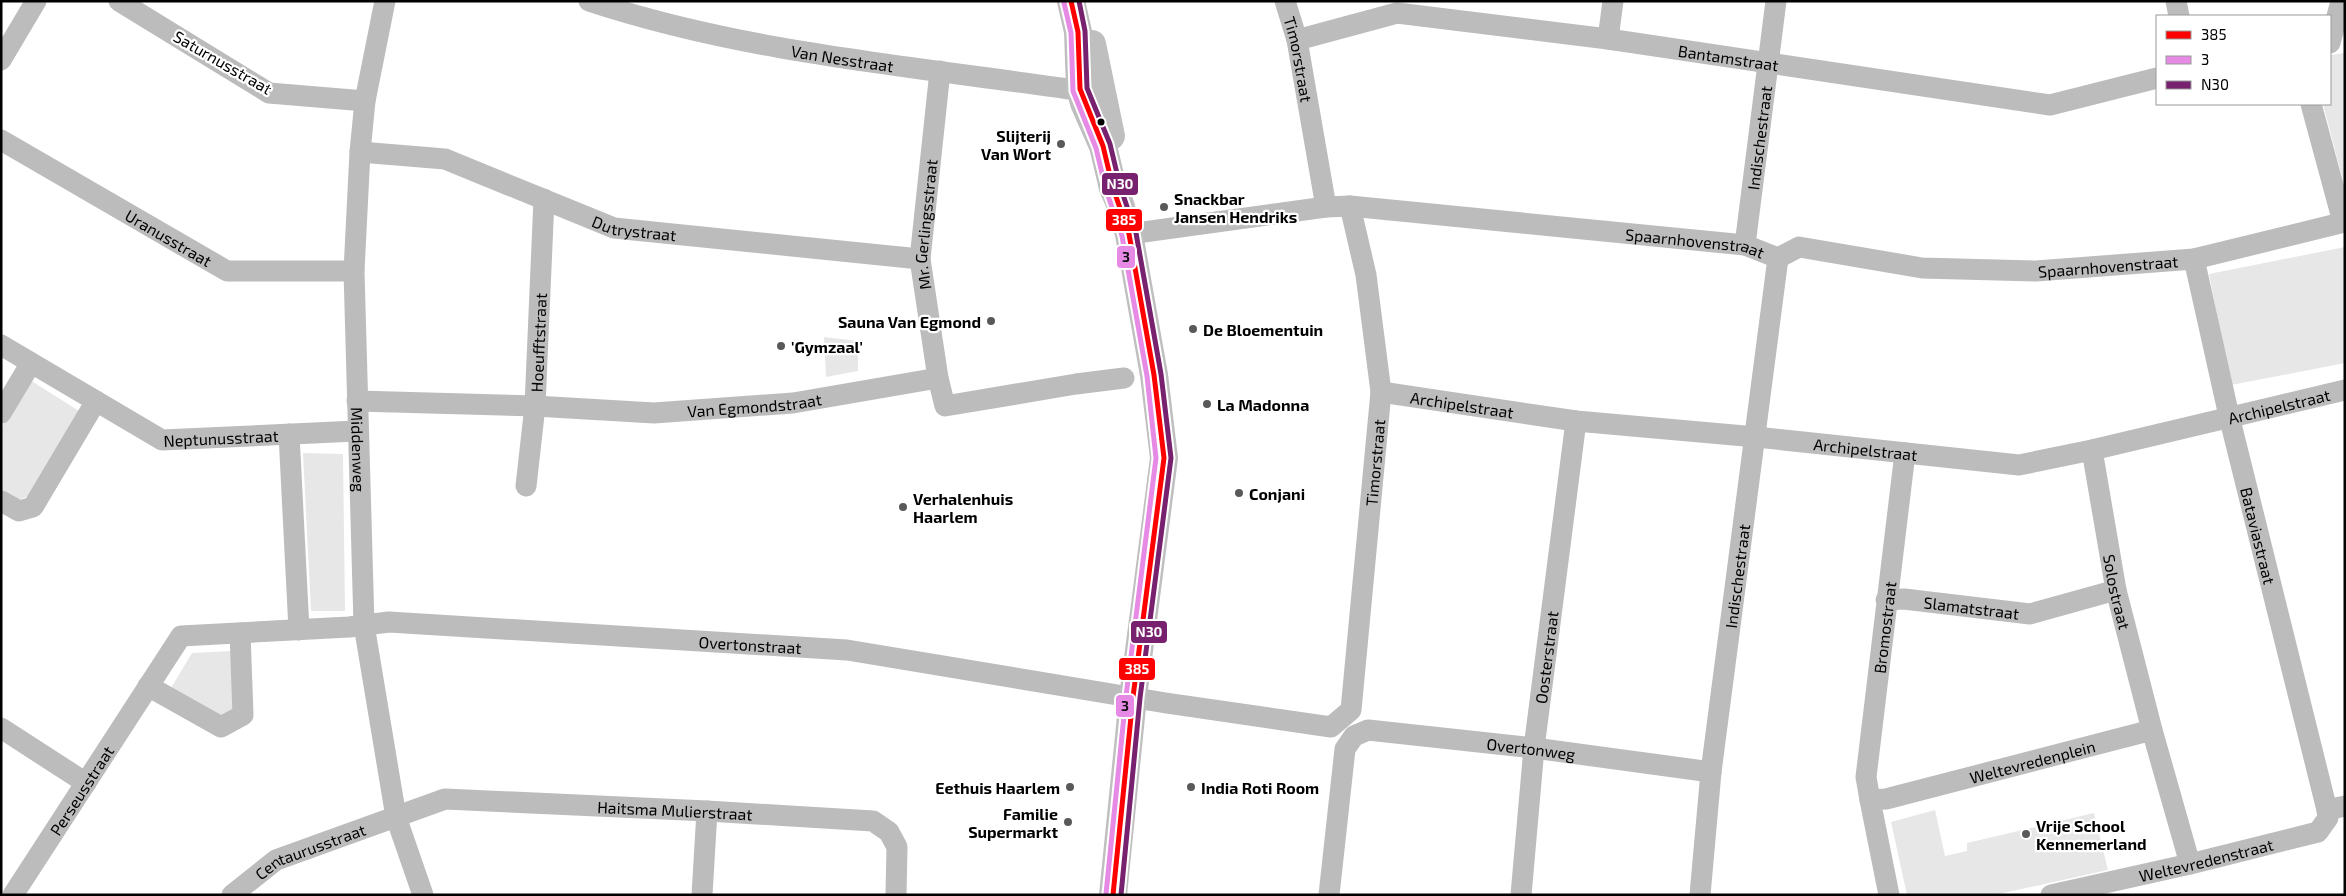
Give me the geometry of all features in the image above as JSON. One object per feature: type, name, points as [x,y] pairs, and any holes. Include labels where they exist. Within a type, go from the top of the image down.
[{"type":"main road","points":[[1071,1],[1091,89]]},
{"type":"main road","points":[[1082,1],[1091,89],[1084,103],[1103,146],[1112,188],[1120,204],[1129,234],[1154,375],[1164,458],[1133,697],[1113,895]]},
{"type":"street","points":[[1,60],[36,1]]},
{"type":"street","name":"Saturnusstraat","points":[[119,1],[270,93],[365,102]]},
{"type":"street","name":"Middenweg","points":[[385,1],[365,102],[360,152],[354,271],[356,401],[364,625],[396,817],[422,895]]},
{"type":"street","name":"Van Nesstraat","points":[[589,1],[697,32],[763,46],[940,71],[1091,89]]},
{"type":"street","name":"Timorstraat","points":[[1285,1],[1297,40],[1326,207]]},
{"type":"street","points":[[1608,39],[1613,1]]},
{"type":"street","name":"Indischestraat","points":[[1745,245],[1776,1]]},
{"type":"street","points":[[2176,1],[2179,15]]},
{"type":"street","points":[[2331,38],[2341,1]]},
{"type":"street","name":"Bantamstraat","points":[[1297,40],[1397,13],[1767,61],[2050,105],[2156,78]]},
{"type":"street","name":"Mr. Gerlingsstraat","points":[[938,378],[920,260],[940,71]]},
{"type":"street","points":[[2311,105],[2344,222]]},
{"type":"street","name":"Uranusstraat","points":[[1,140],[227,271],[354,271]]},
{"type":"street","name":"Dutrystraat","points":[[360,152],[445,159],[614,228],[920,260]]},
{"type":"street","name":"Hoeufftstraat","points":[[526,486],[534,406],[544,199]]},
{"type":"street","name":"Timorstraat","points":[[1133,697],[1331,727],[1344,718],[1351,710],[1381,392],[1366,275],[1350,206]]},
{"type":"street","name":"Spaarnhovenstraat","points":[[1129,234],[1326,207],[1350,206],[1745,245],[1778,258],[1800,247],[1922,268],[2036,271],[2194,259],[2344,222]]},
{"type":"street","name":"Indischestraat","points":[[1700,895],[1711,772],[1778,258]]},
{"type":"street","name":"Bataviastraat","points":[[2194,259],[2229,416],[2336,808]]},
{"type":"street","name":"Neptunusstraat","points":[[1,345],[162,440],[358,431]]},
{"type":"street","points":[[1,413],[31,363]]},
{"type":"street","points":[[938,378],[945,406],[1124,378]]},
{"type":"street","name":"Van Egmondstraat","points":[[356,401],[534,406],[654,414],[793,403],[938,378]]},
{"type":"street","name":"Archipelstraat","points":[[1381,392],[1576,421],[1756,437],[2019,465],[2092,450],[2345,390]]},
{"type":"street","points":[[1,501],[19,511],[33,507],[96,401]]},
{"type":"street","name":"Oosterstraat","points":[[1521,895],[1534,748],[1576,421]]},
{"type":"street","points":[[289,434],[299,630]]},
{"type":"street","name":"Solostraat","points":[[2092,450],[2116,590],[2152,730]]},
{"type":"street","name":"Bromostraat","points":[[1870,800],[1866,777],[1905,454]]},
{"type":"street","name":"Slamatstraat","points":[[1886,600],[1904,599],[2030,614],[2116,590]]},
{"type":"street","name":"Overtonstraat","points":[[364,625],[389,622],[847,650],[1133,697]]},
{"type":"street","name":"Perseusstraat","points":[[13,895],[181,636],[364,625]]},
{"type":"street","points":[[148,686],[222,727],[243,715],[240,633]]},
{"type":"street","points":[[1,728],[86,783]]},
{"type":"street","name":"Overtonweg","points":[[1329,895],[1345,748],[1354,736],[1368,730],[1534,748],[1711,772]]},
{"type":"street","points":[[2152,730],[2190,864]]},
{"type":"street","name":"Weltevredenplein","points":[[1870,800],[1886,799],[2152,730]]},
{"type":"street","name":"Haitsma Mulierstraat","points":[[396,817],[445,799],[707,810],[873,821],[889,832],[897,847],[896,895]]},
{"type":"street","points":[[1870,800],[1889,895]]},
{"type":"street","name":"Weltevredenstraat","points":[[2051,895],[2108,889],[2190,864],[2318,832],[2336,808]]},
{"type":"street","points":[[702,895],[707,810]]},
{"type":"street","name":"Centaurusstraat","points":[[232,895],[276,860],[396,817]]},
{"type":"shaded area","points":[[2345,53],[2345,188],[2323,105],[2331,105],[2331,55]]},
{"type":"shaded area","points":[[2345,247],[2345,363],[2231,385],[2209,274]]},
{"type":"shaded area","points":[[824,337],[858,341],[858,371],[826,377]]},
{"type":"shaded area","points":[[30,380],[79,411],[31,495],[16,501],[1,492],[1,428]]},
{"type":"shaded area","points":[[303,453],[343,454],[345,611],[311,611]]},
{"type":"shaded area","points":[[232,651],[233,710],[221,717],[171,688],[192,653]]},
{"type":"shaded area","points":[[1935,810],[1945,856],[1967,851],[1967,843],[2094,813],[2108,870],[1994,895],[1907,895],[1891,822]]},
{"type":"transit line","name":"385","points":[[1071,1],[1078,32],[1080,89],[1103,146],[1113,188],[1129,234],[1154,375],[1164,458],[1133,697],[1113,895]]},
{"type":"transit line","name":"N30","points":[[1079,1],[1085,31],[1087,88],[1110,144],[1120,186],[1136,233],[1161,374],[1171,458],[1140,698],[1121,895]]},
{"type":"transit line","name":"3","points":[[1064,3],[1071,33],[1073,91],[1096,148],[1106,190],[1122,236],[1147,376],[1156,458],[1126,696],[1106,894]]},
{"type":"place","name":"Slijterij Van Wort","points":[[1061,144]]},
{"type":"place","name":"Snackbar Jansen Hendriks","points":[[1164,207]]},
{"type":"place","name":"Sauna Van Egmond","points":[[991,321]]},
{"type":"place","name":"De Bloementuin","points":[[1193,329]]},
{"type":"place","name":"'Gymzaal'","points":[[781,346]]},
{"type":"place","name":"La Madonna","points":[[1207,404]]},
{"type":"place","name":"Conjani","points":[[1239,493]]},
{"type":"place","name":"Verhalenhuis Haarlem","points":[[903,507]]},
{"type":"place","name":"Eethuis Haarlem","points":[[1070,787]]},
{"type":"place","name":"India Roti Room","points":[[1191,787]]},
{"type":"place","name":"Familie Supermarkt","points":[[1068,822]]},
{"type":"place","name":"Vrije School Kennemerland","points":[[2026,834]]}]
